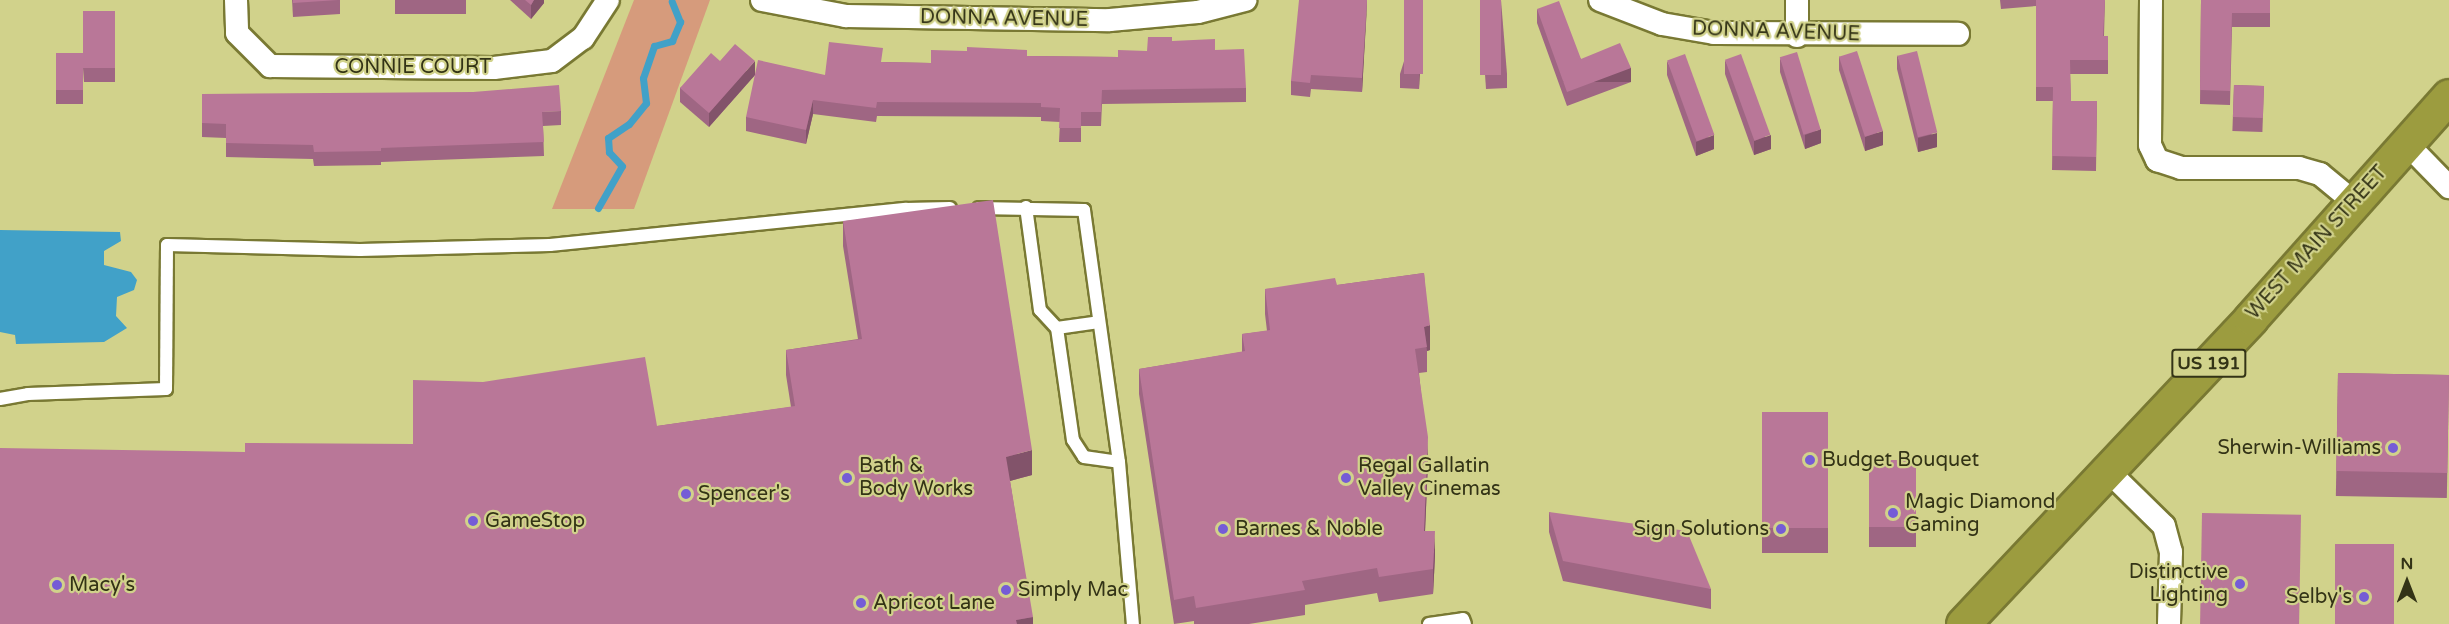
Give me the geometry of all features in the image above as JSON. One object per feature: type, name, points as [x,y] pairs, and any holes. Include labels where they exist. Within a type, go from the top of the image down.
[{"type":"highway","name":"WEST MAIN STREET","points":[[1963,624],[2108,471],[2449,96]]},
{"type":"street","name":"CONNIE COURT","points":[[236,0],[237,33],[270,66],[471,68],[552,61],[583,38],[608,0]]},
{"type":"street","name":"DONNA AVENUE","points":[[762,0],[846,16],[880,8],[1110,20],[1198,12],[1245,0]]},
{"type":"street","name":"DONNA AVENUE","points":[[1600,0],[1687,30],[1797,36],[1958,34]]},
{"type":"street","points":[[1797,0],[1797,36]]},
{"type":"street","points":[[2151,0],[2150,145],[2157,160],[2181,168],[2300,168],[2320,174],[2354,202]]},
{"type":"street","points":[[2406,143],[2449,187]]},
{"type":"street","points":[[2108,471],[2164,526],[2171,552],[2169,624]]},
{"type":"lane","points":[[1026,207],[1040,310],[1057,328],[1073,440],[1084,457],[1119,462]]},
{"type":"lane","points":[[0,399],[28,394],[166,389],[167,245],[360,250],[550,244],[906,209],[1026,207],[1084,210],[1119,462],[1133,624]]},
{"type":"lane","points":[[1057,328],[1099,322]]},
{"type":"lane","points":[[1429,624],[1463,619],[1465,624]]},
{"type":"shaded area","points":[[634,0],[710,0],[634,209],[552,209]]},
{"type":"water","points":[[0,230],[120,232],[121,241],[104,251],[104,265],[131,272],[137,280],[134,290],[117,297],[116,316],[127,328],[104,342],[16,344],[15,335],[0,332]]},
{"type":"building","points":[[293,0],[338,0],[293,3]]},
{"type":"building","points":[[1299,0],[1367,0],[1362,78],[1311,75],[1310,83],[1291,81]]},
{"type":"building","points":[[1404,0],[1423,0],[1423,74],[1404,74]]},
{"type":"building","points":[[1480,0],[1501,0],[1501,75],[1480,75]]},
{"type":"building","points":[[2036,0],[2105,0],[2103,36],[2108,36],[2108,60],[2070,60],[2071,101],[2097,101],[2096,157],[2052,156],[2053,87],[2036,87]]},
{"type":"building","points":[[2201,0],[2270,0],[2270,13],[2232,13],[2230,91],[2200,90]]},
{"type":"building","points":[[1559,1],[1581,59],[1620,43],[1631,68],[1567,92],[1537,9]]},
{"type":"building","points":[[83,11],[115,11],[115,68],[83,68]]},
{"type":"building","points":[[1148,37],[1172,37],[1172,41],[1215,39],[1215,50],[1244,49],[1246,88],[1102,90],[1101,112],[1081,112],[1081,128],[1059,128],[1060,108],[1041,107],[1041,103],[877,102],[876,108],[813,100],[806,130],[746,117],[758,60],[825,75],[829,42],[883,48],[881,62],[931,63],[931,50],[967,51],[967,47],[1027,50],[1027,56],[1118,57],[1118,50],[1147,51]]},
{"type":"building","points":[[735,44],[755,61],[709,113],[680,88],[711,53],[720,61]]},
{"type":"building","points":[[1857,51],[1883,131],[1865,137],[1839,57]]},
{"type":"building","points":[[1917,51],[1937,133],[1918,137],[1898,56]]},
{"type":"building","points":[[1797,52],[1821,129],[1803,135],[1780,57]]},
{"type":"building","points":[[56,53],[83,53],[83,90],[56,90]]},
{"type":"building","points":[[1685,54],[1714,135],[1697,141],[1667,60]]},
{"type":"building","points":[[1741,54],[1770,135],[1754,141],[1725,60]]},
{"type":"building","points":[[559,85],[561,111],[542,112],[544,142],[381,148],[381,151],[314,152],[313,145],[226,143],[226,124],[202,123],[202,94],[473,92]]},
{"type":"building","points":[[2234,85],[2264,86],[2263,118],[2233,117]]},
{"type":"building","points":[[993,200],[1032,450],[1006,457],[1033,617],[1016,620],[1017,624],[0,624],[0,448],[245,452],[245,443],[413,444],[413,380],[483,382],[645,357],[657,426],[795,406],[786,350],[862,339],[843,221]]},
{"type":"building","points":[[1424,273],[1430,325],[1424,327],[1427,347],[1415,349],[1428,437],[1424,531],[1435,531],[1433,569],[1379,577],[1377,568],[1302,581],[1305,590],[1196,608],[1194,596],[1174,600],[1139,369],[1245,351],[1242,334],[1270,330],[1265,289],[1335,278],[1337,285]]},
{"type":"building","name":"Sherwin-Williams","points":[[2338,373],[2449,375],[2447,473],[2336,471]]},
{"type":"building","points":[[1762,412],[1828,412],[1828,528],[1762,528]]},
{"type":"building","name":"Magic Diamond Gaming","points":[[1869,460],[1916,460],[1916,527],[1869,527]]},
{"type":"building","points":[[1549,512],[1687,531],[1711,589],[1563,561]]},
{"type":"building","points":[[2202,513],[2301,515],[2299,624],[2200,624]]},
{"type":"building","name":"Selby's","points":[[2335,544],[2394,544],[2394,624],[2335,624]]},
{"type":"waterway","points":[[598,208],[622,166],[609,152],[608,138],[629,124],[646,103],[643,78],[654,46],[672,41],[680,22],[672,2]]},
{"type":"place","name":"Sherwin-Williams","points":[[2393,448]]},
{"type":"place","name":"Budget Bouquet","points":[[1810,460]]},
{"type":"place","name":"Bath & Body Works","points":[[847,478]]},
{"type":"place","name":"Regal Gallatin Valley Cinemas","points":[[1346,478]]},
{"type":"place","name":"Spencer's","points":[[686,494]]},
{"type":"place","name":"Magic Diamond Gaming","points":[[1893,513]]},
{"type":"place","name":"GameStop","points":[[473,521]]},
{"type":"place","name":"Barnes & Noble","points":[[1223,529]]},
{"type":"place","name":"Sign Solutions","points":[[1781,529]]},
{"type":"place","name":"Distinctive Lighting","points":[[2240,584]]},
{"type":"place","name":"Macy's","points":[[57,585]]},
{"type":"place","name":"Simply Mac","points":[[1006,590]]},
{"type":"place","name":"Selby's","points":[[2364,597]]},
{"type":"place","name":"Apricot Lane","points":[[861,603]]}]
